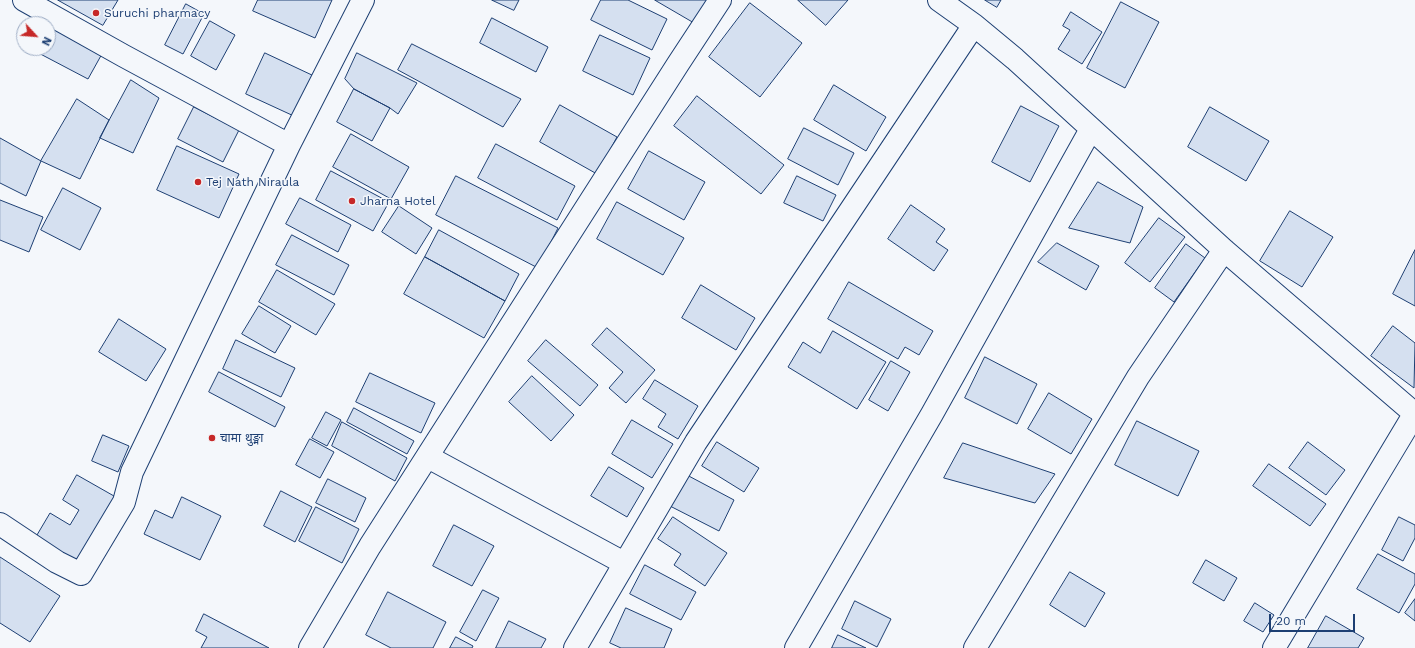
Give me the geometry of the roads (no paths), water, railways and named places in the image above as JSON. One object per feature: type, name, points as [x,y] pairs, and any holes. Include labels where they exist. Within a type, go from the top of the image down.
[{"type":"street","points":[[24,0],[289,145]]},
{"type":"street","points":[[0,524],[57,562],[81,574],[124,502],[132,472],[289,145],[363,0]]},
{"type":"street","points":[[310,648],[370,546],[720,0]]},
{"type":"street","points":[[939,0],[974,25],[1014,59],[1224,250],[1415,414],[1274,648]]},
{"type":"street","points":[[575,648],[696,442],[974,25]]},
{"type":"street","points":[[796,648],[932,414],[1091,129]]},
{"type":"street","points":[[974,648],[1138,377],[1224,250]]},
{"type":"street","points":[[428,457],[624,563]]},
{"type":"place","name":"Suruchi pharmacy","points":[[96,13]]},
{"type":"place","name":"Tej Nath Niraula","points":[[198,182]]},
{"type":"place","name":"Jharna Hotel","points":[[352,201]]},
{"type":"place","name":"चामा थुङ्मा","points":[[212,438]]}]
